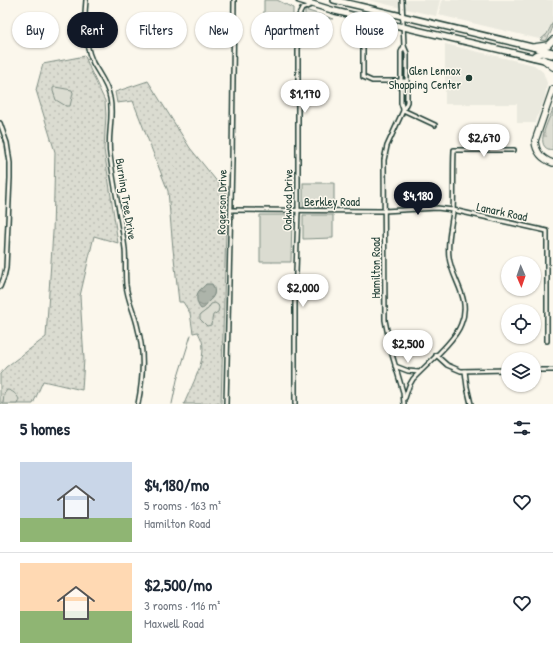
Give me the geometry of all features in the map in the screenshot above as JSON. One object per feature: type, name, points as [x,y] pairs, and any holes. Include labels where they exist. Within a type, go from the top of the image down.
[{"type":"highway","points":[[534,47],[548,45],[553,40]]},
{"type":"highway","points":[[543,59],[553,67]]},
{"type":"highway","points":[[553,89],[535,141],[536,149],[540,156],[553,163]]},
{"type":"highway","points":[[553,97],[538,138],[538,143],[543,154],[553,159]]},
{"type":"main road","points":[[299,0],[341,12]]},
{"type":"main road","points":[[334,0],[534,47],[553,54]]},
{"type":"main road","points":[[398,26],[553,62]]},
{"type":"main road","points":[[533,57],[538,53],[553,54]]},
{"type":"street","name":"Burning Tree Drive","points":[[86,0],[84,14],[87,45],[92,61],[107,87],[112,105],[109,150],[125,250],[126,284],[129,303],[138,328],[143,366],[138,404]]},
{"type":"street","name":"Rogerson Drive","points":[[226,404],[234,0]]},
{"type":"street","name":"Hamilton Road","points":[[402,0],[404,46],[407,53],[407,102],[387,146],[385,154],[384,211],[385,320],[390,351],[405,403]]},
{"type":"street","name":"Oakwood Drive","points":[[295,404],[295,303],[298,211],[298,18],[302,9],[314,5]]},
{"type":"street","name":"Hamilton Road","points":[[404,46],[401,52],[401,103],[404,110]]},
{"type":"street","points":[[363,48],[363,77],[372,81],[407,81]]},
{"type":"street","points":[[404,110],[435,125]]},
{"type":"street","points":[[0,123],[8,153],[10,178],[6,268],[0,287]]},
{"type":"street","points":[[405,403],[409,386],[419,372],[453,338],[461,325],[464,311],[464,298],[452,271],[448,249],[453,210],[454,150],[514,150]]},
{"type":"street","name":"Lanark Road","points":[[384,211],[437,208],[453,210],[547,231],[546,341]]},
{"type":"street","name":"Berkley Road","points":[[231,210],[384,211]]},
{"type":"street","points":[[436,355],[452,368],[465,371],[501,370]]},
{"type":"street","points":[[395,366],[408,371],[419,372]]},
{"type":"street","points":[[541,370],[553,370]]},
{"type":"street","points":[[465,371],[471,404]]},
{"type":"shaded area","points":[[368,0],[440,0],[436,16]]},
{"type":"shaded area","points":[[442,0],[553,0],[553,21],[545,35],[539,39],[439,15]]},
{"type":"shaded area","points":[[445,44],[534,65],[543,72],[547,83],[545,98],[535,123],[517,123],[517,104],[445,104]]},
{"type":"green space","points":[[264,0],[277,0],[293,8],[293,12],[264,12]]},
{"type":"green space","points":[[553,22],[552,30],[546,41],[540,40],[547,34]]},
{"type":"green space","points":[[85,56],[105,101],[106,115],[104,149],[118,243],[94,236],[80,296],[84,359],[82,390],[43,381],[33,404],[0,404],[0,374],[6,367],[46,337],[53,232],[55,152],[36,90],[43,64]]},
{"type":"green space","points":[[148,81],[190,148],[227,194],[221,404],[184,404],[200,364],[203,348],[202,341],[198,332],[193,333],[190,313],[183,302],[179,302],[168,191],[133,101],[117,103],[115,92]]},
{"type":"green space","points":[[55,87],[72,90],[73,93],[70,106],[66,106],[56,100],[53,91],[53,88]]},
{"type":"green space","points":[[553,109],[553,150],[544,145],[543,139]]},
{"type":"green space","points":[[303,183],[334,183],[334,207],[303,207]]},
{"type":"green space","points":[[260,215],[292,215],[291,262],[260,262]]},
{"type":"green space","points":[[303,215],[333,215],[333,238],[303,239]]},
{"type":"green space","points":[[215,303],[219,308],[218,312],[213,315],[211,325],[207,326],[200,319],[200,315],[208,309],[211,304]]},
{"type":"green space","points":[[7,390],[16,394],[19,399],[17,404],[3,404],[4,394]]},
{"type":"water","points":[[206,284],[212,284],[214,294],[205,307],[201,309],[198,303],[197,295]]},
{"type":"waterway","points":[[172,404],[177,380],[191,335]]},
{"type":"place","name":"Glen Lennox Shopping Center","points":[[469,78]]}]
